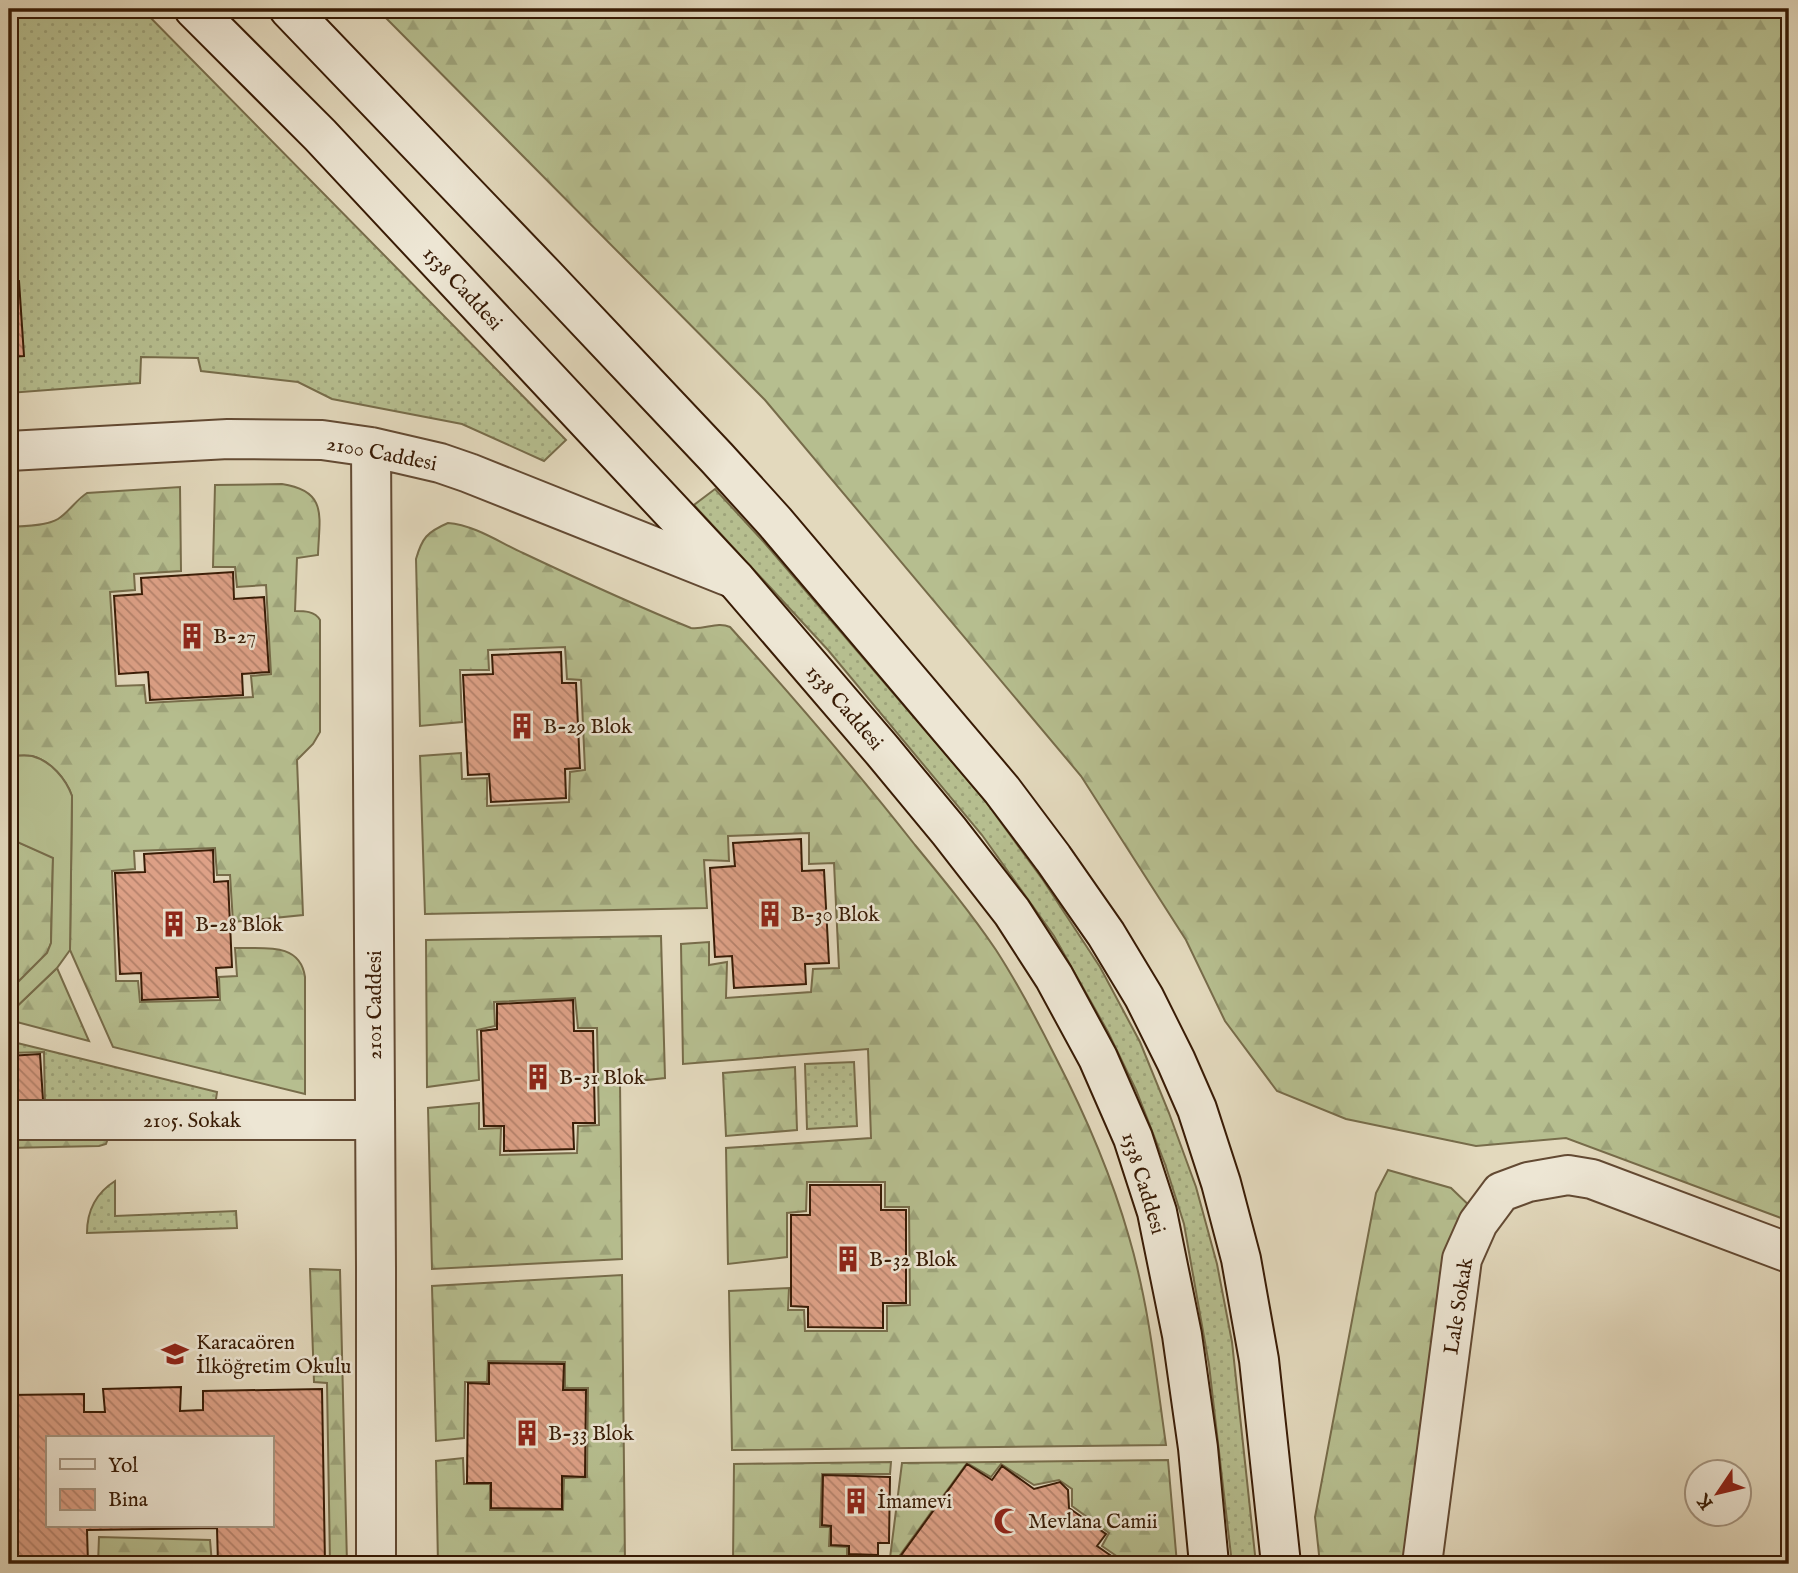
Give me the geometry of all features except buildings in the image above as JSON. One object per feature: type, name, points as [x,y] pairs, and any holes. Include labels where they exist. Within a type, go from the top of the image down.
[{"type":"main road","name":"1538 Caddesi","points":[[194,9],[320,135],[734,579],[881,748],[1012,912],[1054,977],[1098,1058],[1133,1138],[1157,1212],[1182,1335],[1198,1448],[1209,1564]]},
{"type":"main road","points":[[289,9],[717,457],[775,522],[1002,789],[1106,934],[1144,997],[1176,1061],[1197,1109],[1221,1183],[1241,1259],[1259,1360],[1281,1564]]},
{"type":"main road","name":"2100 Caddesi","points":[[9,451],[228,439],[322,440],[371,447],[440,463],[469,473],[734,579]]},
{"type":"main road","name":"2101 Caddesi","points":[[371,447],[376,1564]]},
{"type":"main road","name":"2105. Sokak","points":[[9,1120],[375,1120]]},
{"type":"main road","name":"Lale Sokak","points":[[1422,1564],[1462,1259],[1478,1223],[1501,1192],[1528,1182],[1568,1174],[1592,1179],[1789,1253]]},
{"type":"green space","points":[[9,9],[142,9],[566,440],[544,461],[462,424],[332,399],[298,382],[201,371],[198,358],[141,357],[140,383],[9,393],[9,386],[14,385],[14,361],[9,303]]},
{"type":"green space","points":[[377,9],[1789,9],[1789,1221],[1566,1138],[1476,1146],[1346,1119],[1277,1091],[1225,1021],[1186,940],[1081,776],[765,400]]},
{"type":"green space","points":[[282,484],[308,493],[318,508],[319,518],[318,555],[297,558],[295,611],[312,613],[320,620],[320,732],[313,744],[297,760],[303,915],[233,922],[230,875],[217,875],[215,848],[134,851],[135,869],[112,871],[116,981],[138,981],[140,1002],[220,1000],[219,977],[237,976],[235,948],[268,948],[288,952],[302,965],[305,977],[305,1094],[113,1047],[70,950],[72,796],[62,777],[39,758],[9,756],[9,527],[53,521],[87,493],[180,487],[181,571],[134,574],[135,590],[110,592],[116,686],[144,685],[146,703],[253,697],[251,676],[271,674],[266,585],[237,587],[235,567],[213,567],[215,485]]},
{"type":"green space","points":[[715,489],[983,798],[1043,880],[1100,967],[1140,1042],[1196,1187],[1217,1264],[1232,1342],[1256,1564],[1232,1564],[1209,1365],[1184,1224],[1165,1164],[1136,1090],[1108,1032],[1054,936],[982,835],[828,650],[694,505]]},
{"type":"green space","points":[[448,523],[477,530],[585,582],[691,628],[720,625],[730,627],[801,707],[957,896],[996,950],[1027,1002],[1077,1100],[1106,1167],[1142,1288],[1166,1445],[732,1450],[729,1291],[789,1288],[788,1310],[804,1310],[805,1331],[887,1331],[887,1306],[910,1305],[909,1207],[885,1207],[885,1182],[807,1182],[806,1211],[787,1213],[787,1257],[728,1264],[726,1148],[871,1138],[868,1049],[683,1064],[681,944],[709,942],[709,965],[727,962],[726,998],[811,992],[813,969],[839,968],[834,863],[809,864],[809,833],[728,836],[729,861],[704,860],[707,908],[425,914],[420,756],[461,753],[462,779],[487,778],[487,806],[569,802],[570,772],[585,770],[581,680],[567,679],[565,647],[488,650],[489,670],[460,670],[462,722],[420,726],[416,559],[426,536]]},
{"type":"green space","points":[[9,756],[39,758],[62,777],[72,796],[70,950],[57,968],[9,1014],[9,991],[47,953],[51,943],[53,858],[9,836]]},
{"type":"green space","points":[[9,836],[53,857],[51,943],[47,953],[9,991]]},
{"type":"green space","points":[[661,936],[665,1078],[620,1083],[622,1259],[432,1269],[428,1108],[479,1103],[479,1129],[501,1128],[500,1155],[577,1153],[578,1126],[599,1125],[597,1028],[578,1028],[575,998],[494,1002],[495,1026],[477,1030],[479,1080],[427,1087],[426,940]]},
{"type":"green space","points":[[57,968],[89,1041],[9,1020],[9,1014]]},
{"type":"green space","points":[[9,1041],[217,1092],[215,1106],[45,1106],[44,1052],[9,1053]]},
{"type":"green space","points":[[854,1062],[857,1126],[807,1129],[805,1064]]},
{"type":"green space","points":[[795,1067],[797,1130],[726,1136],[723,1073]]},
{"type":"green space","points":[[110,1132],[106,1144],[99,1146],[9,1148],[9,1133]]},
{"type":"green space","points":[[1388,1170],[1451,1188],[1476,1212],[1415,1564],[1320,1564],[1315,1517],[1376,1193]]},
{"type":"green space","points":[[115,1181],[115,1216],[236,1211],[237,1228],[87,1233],[94,1203]]},
{"type":"green space","points":[[310,1269],[340,1270],[347,1564],[330,1564],[327,1383],[314,1382]]},
{"type":"green space","points":[[622,1275],[625,1564],[438,1564],[436,1461],[463,1458],[464,1484],[490,1484],[490,1510],[563,1510],[564,1478],[587,1477],[588,1388],[565,1388],[565,1362],[488,1361],[487,1382],[465,1382],[464,1438],[436,1441],[432,1286]]},
{"type":"green space","points":[[1168,1460],[1177,1564],[1128,1564],[1102,1546],[1109,1533],[1072,1506],[1072,1489],[1059,1480],[1034,1485],[1001,1464],[991,1477],[967,1463],[895,1562],[898,1564],[887,1564],[902,1463]]},
{"type":"green space","points":[[891,1462],[890,1474],[822,1474],[820,1527],[830,1527],[829,1546],[847,1547],[847,1555],[876,1557],[872,1564],[733,1564],[734,1464]]},
{"type":"green space","points":[[99,1537],[210,1540],[212,1564],[98,1564]]},
{"type":"place","name":"B-27","points":[[192,636]]},
{"type":"place","name":"B-29 Blok","points":[[522,726]]},
{"type":"place","name":"B-30 Blok","points":[[770,914]]},
{"type":"place","name":"B-28 Blok","points":[[174,924]]},
{"type":"place","name":"B-31 Blok","points":[[538,1077]]},
{"type":"place","name":"B-32 Blok","points":[[848,1259]]},
{"type":"place","name":"Karacaören İlköğretim Okulu","points":[[175,1354]]},
{"type":"place","name":"B-33 Blok","points":[[527,1433]]},
{"type":"place","name":"İmamevi","points":[[856,1501]]},
{"type":"place","name":"Mevlana Camii","points":[[1007,1521]]}]
